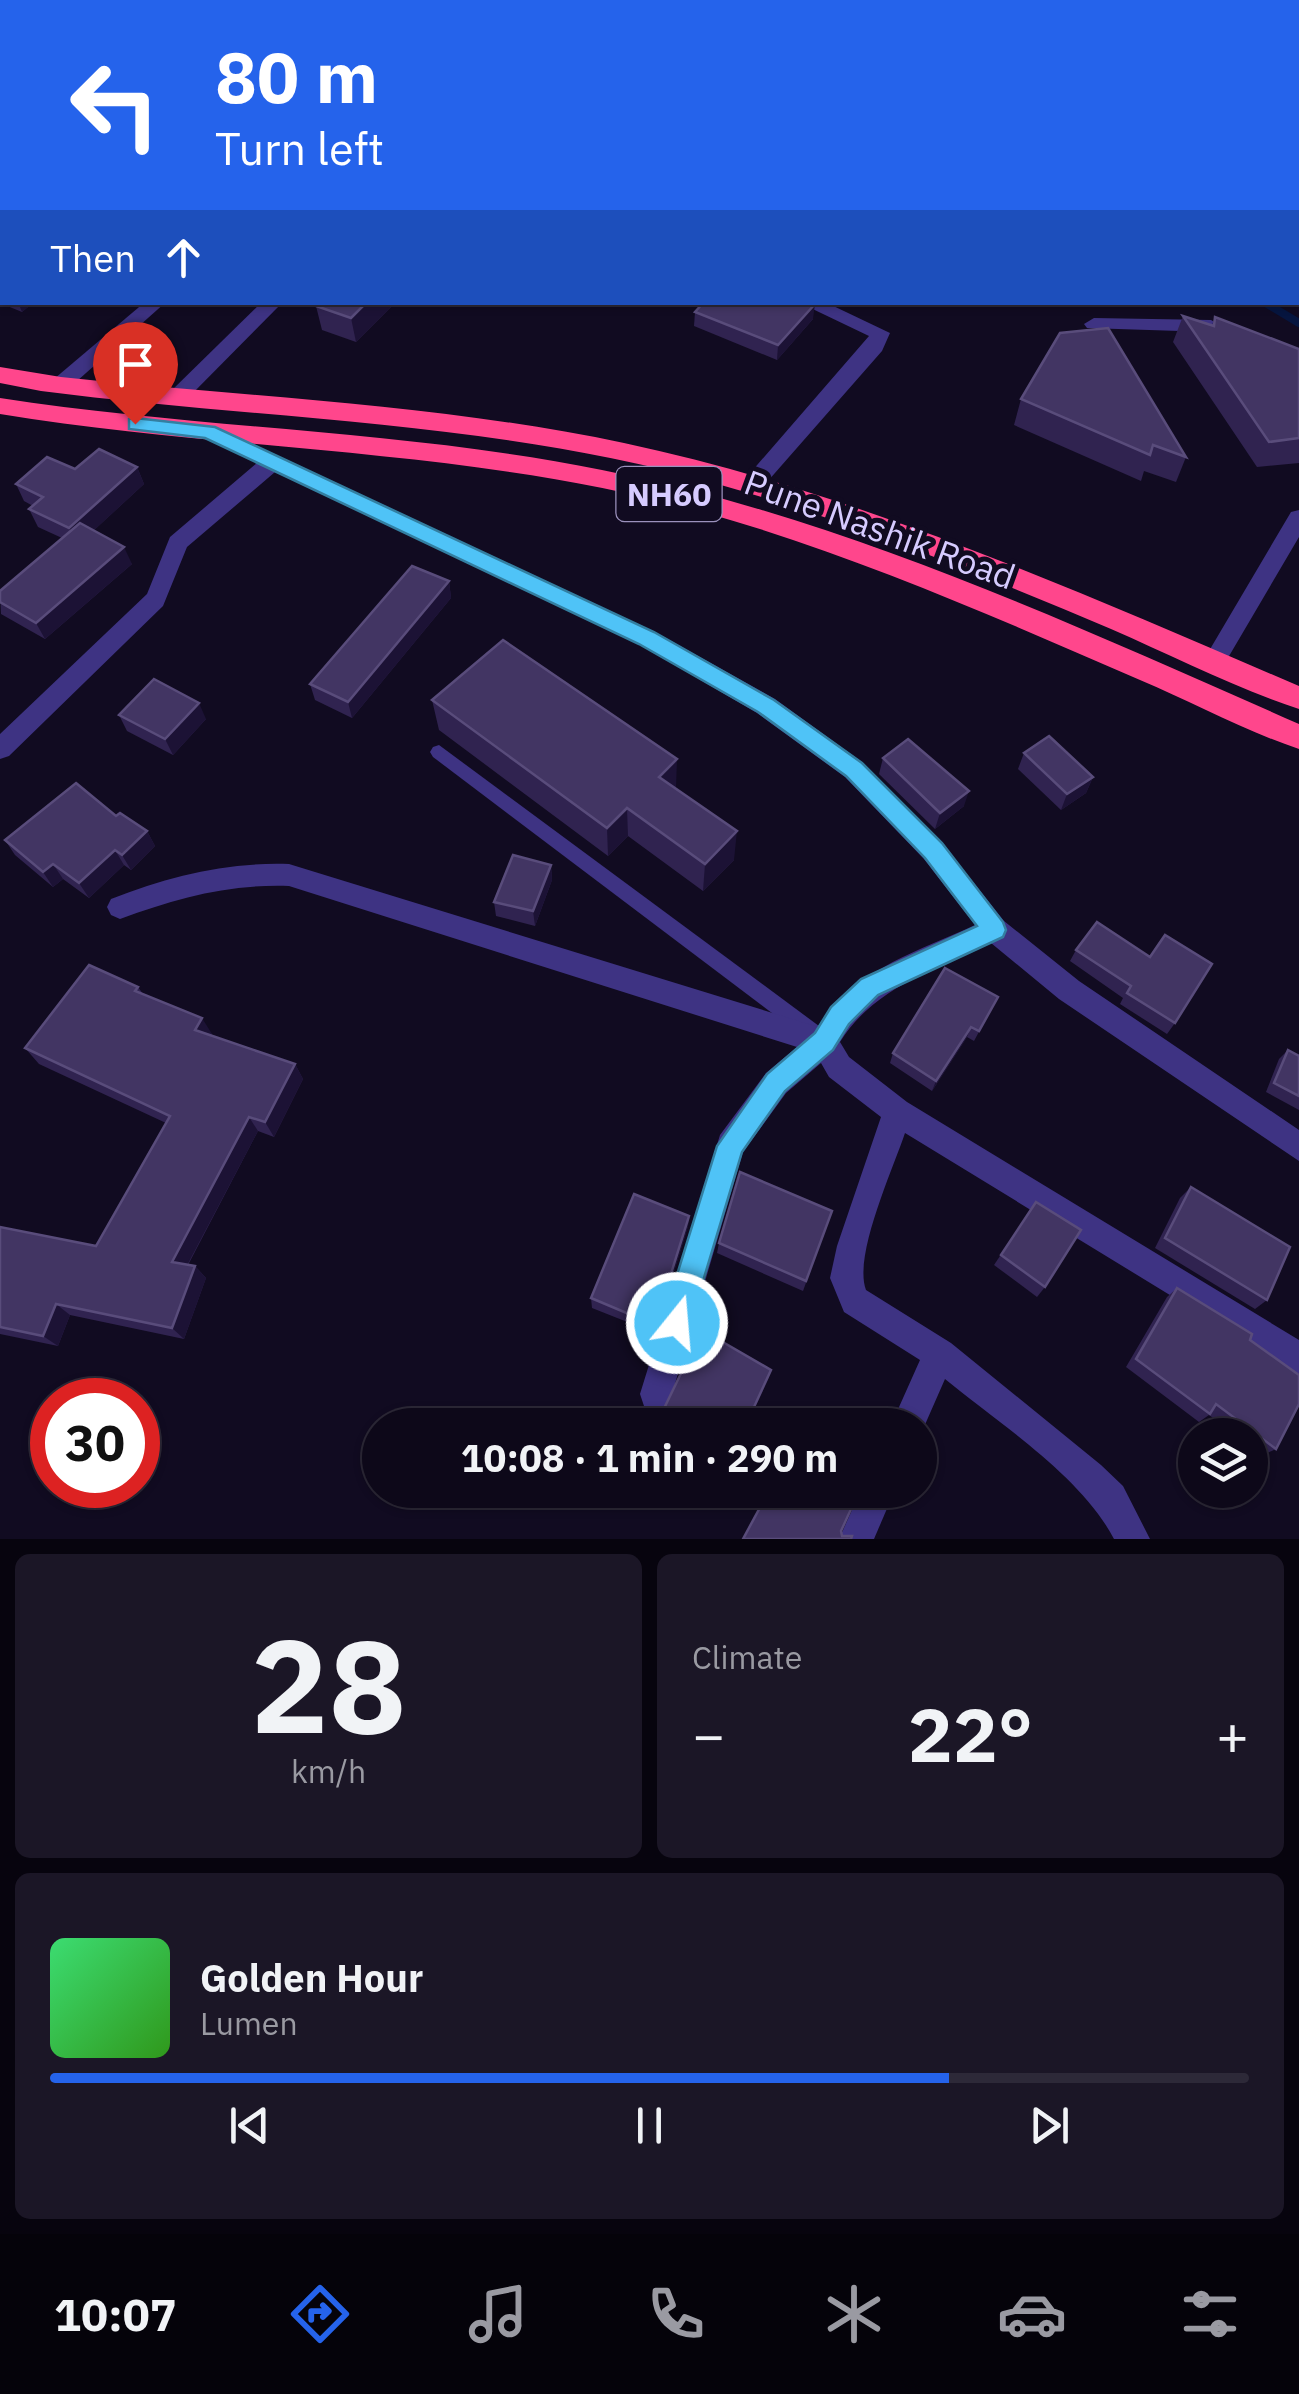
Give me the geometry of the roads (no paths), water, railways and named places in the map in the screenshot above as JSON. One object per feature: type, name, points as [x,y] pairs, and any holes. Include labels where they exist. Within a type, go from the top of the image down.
[{"type":"highway","name":"Pune Nashik Road","points":[[2,378],[518,433],[624,452],[838,509],[980,562],[1299,698]]},
{"type":"highway","name":"Pune Nashik Road","points":[[0,406],[208,432],[468,456],[678,496],[877,560],[1299,737]]},
{"type":"street","points":[[61,384],[153,305]]},
{"type":"street","points":[[177,396],[271,305]]},
{"type":"street","points":[[752,484],[875,346],[880,333],[815,305]]},
{"type":"street","points":[[1094,324],[1200,324],[1236,330]]},
{"type":"street","points":[[208,432],[647,638],[766,706],[854,770],[933,850],[994,930],[1069,990],[1299,1147]]},
{"type":"street","points":[[0,750],[155,600],[168,580],[170,561],[178,544],[271,463]]},
{"type":"street","points":[[1214,662],[1299,518]]},
{"type":"street","points":[[120,907],[188,881],[243,872],[289,874],[824,1042],[839,1067],[897,1112],[1299,1358]]},
{"type":"street","points":[[656,1394],[730,1146],[776,1082],[824,1042],[840,1016],[870,987],[994,930]]},
{"type":"street","points":[[897,1112],[852,1246],[846,1278],[855,1301],[940,1354],[1112,1498],[1133,1539]]},
{"type":"street","points":[[916,1408],[940,1354]]},
{"type":"street","points":[[856,1539],[870,1508]]},
{"type":"lane","points":[[440,752],[824,1042]]},
{"type":"waterway","points":[[1269,305],[1299,323]]}]
